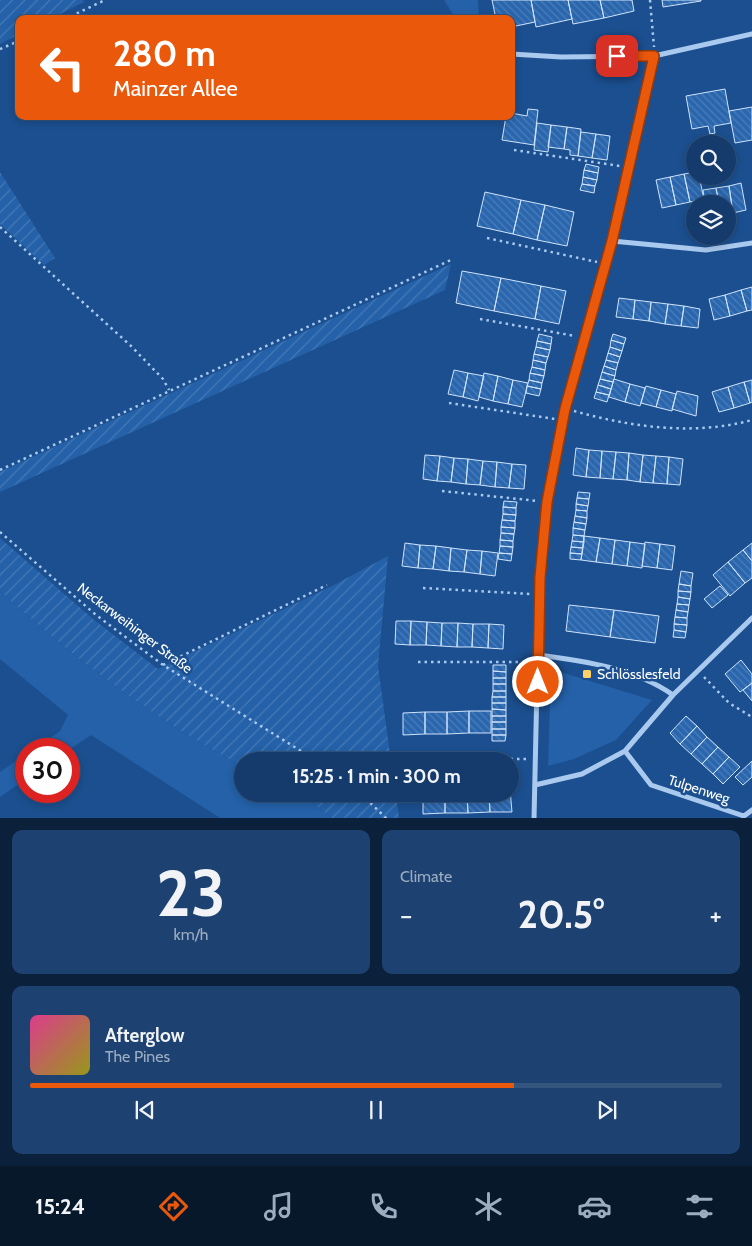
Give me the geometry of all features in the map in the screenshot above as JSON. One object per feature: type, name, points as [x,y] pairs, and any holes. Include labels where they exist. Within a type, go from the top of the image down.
[{"type":"street","points":[[515,54],[562,57],[654,56],[752,34]]},
{"type":"street","points":[[534,818],[539,662],[539,595],[547,502],[565,409],[612,241],[654,56]]},
{"type":"street","points":[[612,241],[706,250],[752,243]]},
{"type":"street","points":[[535,785],[582,774],[624,751],[673,695],[752,618]]},
{"type":"street","points":[[538,655],[629,672],[661,686],[673,695]]},
{"type":"street","name":"Tulpenweg","points":[[624,751],[650,785],[743,817],[752,810]]},
{"type":"path","points":[[73,15],[105,0]]},
{"type":"path","points":[[650,0],[654,56]]},
{"type":"path","points":[[0,50],[15,43]]},
{"type":"path","points":[[514,150],[629,167]]},
{"type":"path","points":[[0,227],[131,346],[163,379],[169,390]]},
{"type":"path","points":[[487,238],[606,264]]},
{"type":"path","points":[[0,470],[451,260]]},
{"type":"path","points":[[480,319],[584,338]]},
{"type":"path","points":[[449,402],[564,420]]},
{"type":"path","points":[[565,409],[616,423],[669,427],[725,428],[752,420]]},
{"type":"path","points":[[442,491],[547,502]]},
{"type":"path","name":"Neckarweihinger Straße","points":[[0,532],[96,615],[163,665],[303,752]]},
{"type":"path","points":[[163,665],[327,585]]},
{"type":"path","points":[[423,588],[539,595]]},
{"type":"path","points":[[418,662],[539,662]]},
{"type":"path","points":[[698,671],[729,703],[752,717]]},
{"type":"path","points":[[519,759],[536,759]]},
{"type":"path","points":[[370,802],[387,818]]},
{"type":"shaded area","points":[[0,0],[83,0],[84,2],[58,15],[15,15],[15,36],[0,44]]},
{"type":"shaded area","points":[[444,0],[478,0],[479,15],[453,15]]},
{"type":"shaded area","points":[[0,172],[55,258],[44,265],[0,224]]},
{"type":"shaded area","points":[[451,264],[445,290],[0,492],[0,472]]},
{"type":"shaded area","points":[[0,538],[93,619],[158,669],[332,586],[388,556],[378,666],[390,752],[234,752],[234,762],[146,708],[56,640],[0,591]]},
{"type":"shaded area","points":[[0,591],[56,640],[146,708],[234,762],[234,802],[311,802],[332,818],[220,818],[91,735],[80,742],[80,738],[50,738],[60,731],[68,715],[0,659]]},
{"type":"shaded area","points":[[551,669],[652,700],[616,740],[574,759],[548,766]]},
{"type":"shaded area","points":[[15,762],[15,787],[0,797],[0,772]]},
{"type":"shaded area","points":[[311,802],[397,802],[399,818],[332,818]]},
{"type":"building","points":[[492,0],[531,0],[535,22],[515,26],[515,15],[495,15]]},
{"type":"building","points":[[531,0],[568,0],[572,19],[536,27]]},
{"type":"building","points":[[568,0],[600,0],[604,18],[573,24]]},
{"type":"building","points":[[600,0],[632,0],[634,11],[604,18]]},
{"type":"building","points":[[662,0],[701,0],[701,1],[663,7]]},
{"type":"building","points":[[725,89],[731,123],[714,126],[715,133],[710,134],[708,126],[692,129],[686,96]]},
{"type":"building","points":[[752,107],[752,140],[736,143],[736,135],[734,135],[729,111]]},
{"type":"building","points":[[528,109],[538,110],[534,145],[502,140],[505,120],[515,120],[515,114],[527,116]]},
{"type":"building","points":[[537,123],[551,125],[548,152],[534,150]]},
{"type":"building","points":[[551,125],[567,127],[564,149],[548,147]]},
{"type":"building","points":[[567,127],[581,129],[578,156],[570,155],[570,150],[564,149]]},
{"type":"building","points":[[581,132],[596,134],[592,158],[578,156]]},
{"type":"building","points":[[596,134],[610,136],[607,160],[592,158]]},
{"type":"building","points":[[586,164],[599,167],[598,173],[584,170]]},
{"type":"building","points":[[584,170],[598,173],[597,180],[583,177]]},
{"type":"building","points":[[684,174],[688,195],[686,195],[686,203],[676,205],[670,177]]},
{"type":"building","points":[[583,177],[597,180],[595,186],[582,184]]},
{"type":"building","points":[[670,177],[676,205],[662,208],[656,180]]},
{"type":"building","points":[[741,183],[746,210],[736,212],[736,195],[730,195],[729,186]]},
{"type":"building","points":[[582,184],[595,186],[594,193],[580,190]]},
{"type":"building","points":[[686,185],[701,185],[703,195],[688,195]]},
{"type":"building","points":[[729,186],[730,195],[717,195],[716,188]]},
{"type":"building","points":[[716,188],[717,195],[704,195],[703,190]]},
{"type":"building","points":[[485,192],[521,200],[513,234],[477,226]]},
{"type":"building","points":[[521,200],[545,205],[537,240],[513,234]]},
{"type":"building","points":[[545,205],[574,212],[567,246],[537,240]]},
{"type":"building","points":[[462,271],[501,278],[494,311],[456,303]]},
{"type":"building","points":[[501,278],[541,286],[535,319],[494,311]]},
{"type":"building","points":[[541,286],[566,291],[559,324],[535,319]]},
{"type":"building","points":[[752,287],[752,310],[747,311],[741,290]]},
{"type":"building","points":[[741,290],[747,311],[730,316],[725,295]]},
{"type":"building","points":[[725,295],[730,316],[714,320],[709,299]]},
{"type":"building","points":[[619,298],[635,300],[633,319],[616,317]]},
{"type":"building","points":[[635,300],[651,302],[649,321],[633,319]]},
{"type":"building","points":[[651,302],[668,304],[665,324],[649,321]]},
{"type":"building","points":[[668,304],[684,306],[681,326],[665,324]]},
{"type":"building","points":[[684,306],[700,309],[698,328],[681,326]]},
{"type":"building","points":[[539,334],[552,337],[551,344],[537,341]]},
{"type":"building","points":[[613,334],[626,338],[624,344],[611,340]]},
{"type":"building","points":[[611,340],[624,344],[622,351],[610,347]]},
{"type":"building","points":[[537,341],[551,344],[550,350],[536,347]]},
{"type":"building","points":[[536,347],[550,350],[548,357],[534,354]]},
{"type":"building","points":[[610,347],[622,351],[620,357],[608,353]]},
{"type":"building","points":[[608,353],[620,357],[618,363],[606,360]]},
{"type":"building","points":[[534,354],[548,357],[546,363],[533,360]]},
{"type":"building","points":[[533,360],[546,363],[545,370],[532,367]]},
{"type":"building","points":[[606,360],[618,363],[616,370],[604,366]]},
{"type":"building","points":[[604,366],[616,370],[615,376],[602,372]]},
{"type":"building","points":[[532,367],[545,370],[544,376],[530,373]]},
{"type":"building","points":[[454,370],[468,373],[463,397],[448,394]]},
{"type":"building","points":[[602,372],[615,376],[613,382],[600,379]]},
{"type":"building","points":[[468,373],[484,376],[478,401],[463,397]]},
{"type":"building","points":[[484,373],[498,376],[493,401],[479,397]]},
{"type":"building","points":[[530,373],[544,376],[542,383],[529,380]]},
{"type":"building","points":[[498,376],[513,380],[508,404],[493,401]]},
{"type":"building","points":[[600,379],[613,382],[611,389],[598,385]]},
{"type":"building","points":[[614,379],[630,384],[625,402],[609,397]]},
{"type":"building","points":[[513,380],[528,383],[522,407],[508,404]]},
{"type":"building","points":[[529,380],[542,383],[541,389],[527,386]]},
{"type":"building","points":[[752,380],[752,402],[750,403],[744,382]]},
{"type":"building","points":[[744,382],[750,403],[734,408],[728,387]]},
{"type":"building","points":[[630,384],[645,388],[640,406],[625,402]]},
{"type":"building","points":[[598,385],[611,389],[609,395],[596,392]]},
{"type":"building","points":[[527,386],[541,389],[539,396],[526,393]]},
{"type":"building","points":[[646,386],[661,390],[656,407],[641,403]]},
{"type":"building","points":[[728,387],[734,408],[719,412],[712,392]]},
{"type":"building","points":[[661,390],[676,394],[672,411],[656,407]]},
{"type":"building","points":[[677,391],[698,396],[696,416],[672,409]]},
{"type":"building","points":[[596,392],[609,395],[607,402],[594,398]]},
{"type":"building","points":[[576,448],[589,450],[586,477],[573,475]]},
{"type":"building","points":[[589,450],[602,451],[600,478],[586,477]]},
{"type":"building","points":[[602,451],[616,452],[613,479],[600,478]]},
{"type":"building","points":[[616,452],[629,453],[627,480],[613,479]]},
{"type":"building","points":[[629,453],[643,455],[640,482],[627,480]]},
{"type":"building","points":[[425,455],[440,456],[437,481],[423,479]]},
{"type":"building","points":[[643,455],[656,456],[653,483],[640,482]]},
{"type":"building","points":[[440,456],[454,458],[451,482],[437,481]]},
{"type":"building","points":[[656,456],[669,457],[667,484],[653,483]]},
{"type":"building","points":[[669,457],[683,459],[680,485],[667,484]]},
{"type":"building","points":[[454,458],[468,459],[466,484],[451,482]]},
{"type":"building","points":[[468,459],[483,461],[480,485],[466,484]]},
{"type":"building","points":[[483,461],[497,462],[495,487],[480,485]]},
{"type":"building","points":[[497,462],[512,464],[509,488],[495,487]]},
{"type":"building","points":[[512,464],[526,465],[524,489],[509,488]]},
{"type":"building","points":[[578,492],[590,493],[589,499],[577,498]]},
{"type":"building","points":[[577,498],[589,499],[588,506],[576,504]]},
{"type":"building","points":[[504,501],[517,502],[516,508],[503,507]]},
{"type":"building","points":[[576,504],[588,506],[587,511],[576,510]]},
{"type":"building","points":[[503,507],[516,508],[516,515],[503,514]]},
{"type":"building","points":[[576,510],[587,511],[587,518],[575,516]]},
{"type":"building","points":[[503,514],[516,515],[515,521],[502,520]]},
{"type":"building","points":[[575,516],[587,518],[586,524],[574,522]]},
{"type":"building","points":[[502,520],[515,521],[515,528],[501,527]]},
{"type":"building","points":[[574,522],[586,524],[585,530],[573,528]]},
{"type":"building","points":[[501,527],[515,528],[514,534],[501,533]]},
{"type":"building","points":[[573,528],[585,530],[584,536],[573,535]]},
{"type":"building","points":[[501,533],[514,534],[513,541],[500,540]]},
{"type":"building","points":[[573,535],[584,536],[584,542],[572,541]]},
{"type":"building","points":[[584,536],[600,538],[596,562],[581,560]]},
{"type":"building","points":[[600,538],[615,540],[612,564],[596,562]]},
{"type":"building","points":[[500,540],[513,541],[513,547],[500,546]]},
{"type":"building","points":[[615,540],[630,542],[627,566],[612,564]]},
{"type":"building","points":[[572,541],[584,542],[583,548],[571,547]]},
{"type":"building","points":[[630,542],[645,544],[642,568],[627,566]]},
{"type":"building","points":[[645,542],[660,544],[657,568],[642,566]]},
{"type":"building","points":[[405,543],[420,545],[418,568],[402,566]]},
{"type":"building","points":[[752,543],[752,561],[743,550]]},
{"type":"building","points":[[660,544],[675,546],[672,570],[657,568]]},
{"type":"building","points":[[420,545],[436,546],[433,569],[418,568]]},
{"type":"building","points":[[436,546],[451,548],[449,571],[433,569]]},
{"type":"building","points":[[500,546],[513,547],[512,554],[499,553]]},
{"type":"building","points":[[571,547],[583,548],[582,554],[570,553]]},
{"type":"building","points":[[451,548],[467,550],[464,572],[449,571]]},
{"type":"building","points":[[467,550],[482,551],[480,574],[464,572]]},
{"type":"building","points":[[743,550],[752,561],[752,578],[745,583],[728,562]]},
{"type":"building","points":[[482,551],[498,553],[495,576],[480,574]]},
{"type":"building","points":[[499,553],[512,554],[511,561],[498,559]]},
{"type":"building","points":[[570,553],[582,554],[581,560],[570,559]]},
{"type":"building","points":[[728,562],[745,583],[730,596],[713,575]]},
{"type":"building","points":[[681,571],[693,573],[691,586],[679,584]]},
{"type":"building","points":[[679,584],[691,586],[691,592],[678,591]]},
{"type":"building","points":[[720,586],[728,595],[712,608],[704,599]]},
{"type":"building","points":[[678,591],[691,592],[690,599],[678,597]]},
{"type":"building","points":[[678,597],[690,599],[689,605],[677,604]]},
{"type":"building","points":[[677,604],[689,605],[688,612],[676,610]]},
{"type":"building","points":[[569,605],[614,610],[610,637],[566,631]]},
{"type":"building","points":[[614,610],[659,616],[655,643],[610,637]]},
{"type":"building","points":[[676,610],[688,612],[687,618],[675,617]]},
{"type":"building","points":[[675,617],[687,618],[687,625],[674,624]]},
{"type":"building","points":[[396,621],[411,621],[410,645],[395,644]]},
{"type":"building","points":[[411,621],[427,622],[426,645],[410,645]]},
{"type":"building","points":[[427,622],[442,623],[441,646],[426,645]]},
{"type":"building","points":[[442,623],[458,623],[457,647],[441,646]]},
{"type":"building","points":[[458,623],[473,624],[472,647],[457,647]]},
{"type":"building","points":[[473,624],[489,624],[488,648],[472,647]]},
{"type":"building","points":[[489,624],[504,625],[503,649],[488,648]]},
{"type":"building","points":[[674,624],[687,625],[686,632],[674,630]]},
{"type":"building","points":[[674,630],[686,632],[685,638],[673,637]]},
{"type":"building","points":[[741,660],[752,674],[752,683],[740,692],[725,674]]},
{"type":"building","points":[[493,665],[506,665],[506,672],[493,671]]},
{"type":"building","points":[[493,671],[506,672],[506,678],[493,678]]},
{"type":"building","points":[[493,678],[506,678],[506,684],[493,684]]},
{"type":"building","points":[[752,683],[752,701],[743,690]]},
{"type":"building","points":[[493,684],[506,684],[506,691],[493,691]]},
{"type":"building","points":[[493,691],[506,691],[506,697],[492,697]]},
{"type":"building","points":[[492,697],[506,697],[506,703],[492,703]]},
{"type":"building","points":[[492,703],[506,703],[506,710],[492,709]]},
{"type":"building","points":[[492,709],[506,710],[506,716],[492,716]]},
{"type":"building","points":[[469,711],[491,711],[491,733],[469,733]]},
{"type":"building","points":[[469,711],[469,733],[447,734],[447,712]]},
{"type":"building","points":[[425,712],[447,712],[447,734],[425,734]]},
{"type":"building","points":[[425,712],[425,734],[403,735],[403,713]]},
{"type":"building","points":[[492,716],[506,716],[506,722],[492,722]]},
{"type":"building","points":[[686,716],[697,726],[680,744],[670,733]]},
{"type":"building","points":[[492,722],[506,722],[506,729],[492,729]]},
{"type":"building","points":[[697,726],[707,737],[691,754],[680,744]]},
{"type":"building","points":[[492,729],[506,729],[506,735],[492,735]]},
{"type":"building","points":[[492,735],[506,735],[505,741],[492,741]]},
{"type":"building","points":[[707,737],[718,747],[702,764],[691,754]]},
{"type":"building","points":[[718,747],[729,757],[713,774],[702,764]]},
{"type":"building","points":[[729,757],[740,767],[723,784],[713,774]]},
{"type":"building","points":[[752,761],[752,777],[743,785],[735,777]]},
{"type":"building","points":[[423,802],[445,802],[445,813],[423,814]]},
{"type":"building","points":[[445,802],[467,802],[468,813],[445,813]]},
{"type":"building","points":[[467,802],[489,802],[490,812],[468,813]]},
{"type":"building","points":[[489,802],[511,802],[512,812],[490,812]]},
{"type":"place","name":"Schlösslesfeld","points":[[587,674]]},
{"type":"route","points":[[538,682],[539,595],[547,502],[565,409],[612,241],[654,56],[617,56]]}]
